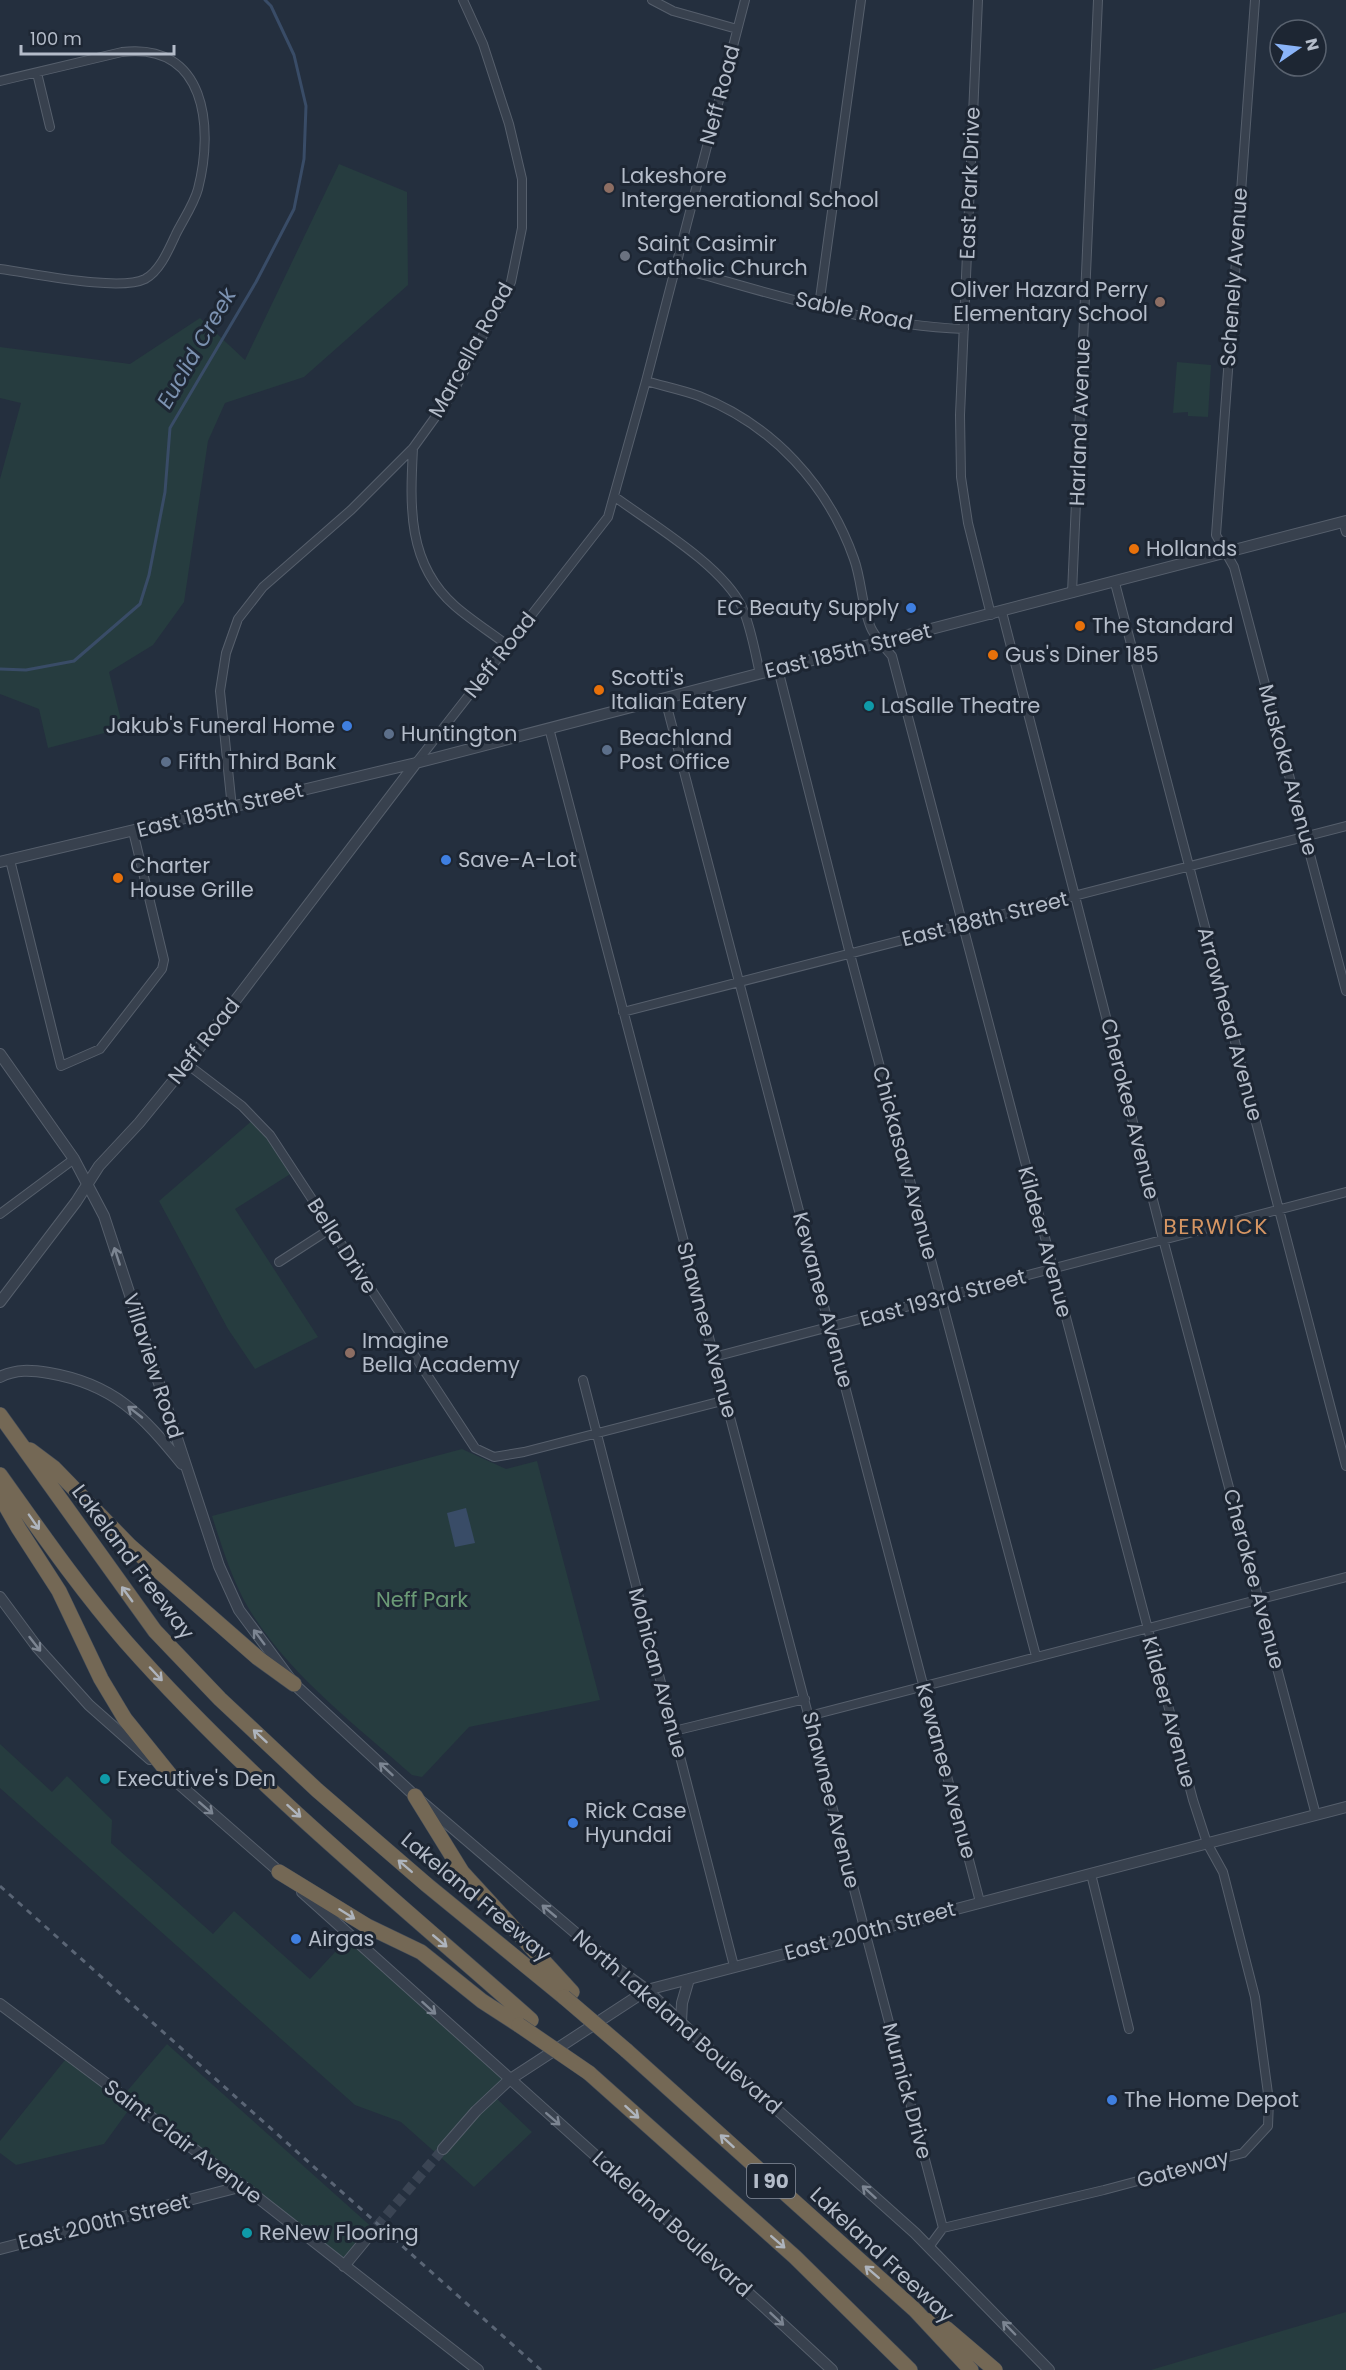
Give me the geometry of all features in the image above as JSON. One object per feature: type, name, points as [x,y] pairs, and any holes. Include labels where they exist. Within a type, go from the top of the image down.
[{"type":"highway","name":"Lakeland Freeway","points":[[3,1419],[155,1631],[212,1690],[334,1805],[427,1885],[568,1994],[627,2051],[915,2310],[971,2370]]},
{"type":"highway","points":[[18,1441],[54,1468],[130,1546],[258,1658],[294,1684]]},
{"type":"highway","name":"I 90","points":[[0,1474],[64,1565],[125,1640],[191,1712],[262,1782],[525,2023],[589,2073],[795,2257],[910,2370]]},
{"type":"highway","points":[[0,1496],[59,1591],[101,1679],[125,1719],[175,1781]]},
{"type":"highway","points":[[415,1797],[462,1872],[568,1994]]},
{"type":"highway","points":[[279,1872],[367,1926],[421,1952],[482,2001],[525,2023]]},
{"type":"highway","points":[[795,2257],[898,2370]]},
{"type":"highway","points":[[915,2310],[947,2330],[995,2370]]},
{"type":"street","name":"Marcella Road","points":[[232,808],[220,691],[226,653],[238,620],[263,587],[351,510],[413,448],[452,394],[511,282],[522,228],[522,178],[509,124],[483,44],[464,0]]},
{"type":"street","points":[[652,0],[673,11],[737,29]]},
{"type":"street","name":"Neff Road","points":[[0,1302],[76,1202],[99,1166],[139,1123],[187,1064],[416,763],[608,517],[646,381],[745,0]]},
{"type":"street","points":[[819,306],[861,0]]},
{"type":"street","name":"East Park Drive","points":[[978,0],[960,415],[961,477],[968,523],[996,613]]},
{"type":"street","name":"Harland Avenue","points":[[1072,593],[1098,0]]},
{"type":"street","name":"Schenely Avenue","points":[[1226,552],[1215,535],[1255,0]]},
{"type":"street","points":[[0,81],[142,49],[161,55],[181,67],[196,86],[205,113],[206,135],[205,160],[197,192],[164,259],[146,278],[122,284],[0,269]]},
{"type":"street","points":[[37,73],[51,127]]},
{"type":"street","name":"Sable Road","points":[[675,267],[819,306],[897,324],[964,329]]},
{"type":"street","name":"Kildeer Avenue","points":[[646,381],[698,396],[727,409],[754,425],[792,457],[811,477],[832,510],[855,561],[872,630],[892,656],[1147,1629],[1207,1844]]},
{"type":"street","points":[[413,448],[410,503],[412,528],[419,551],[432,579],[454,605],[507,645]]},
{"type":"street","points":[[615,497],[709,566],[725,582],[742,607],[760,674]]},
{"type":"street","name":"East 185th Street","points":[[5,861],[416,763],[1115,583],[1226,552],[1345,525]]},
{"type":"street","name":"Muskoka Avenue","points":[[1226,552],[1234,567],[1248,617],[1346,991]]},
{"type":"street","name":"Arrowhead Avenue","points":[[1115,583],[1346,1466]]},
{"type":"street","name":"Cherokee Avenue","points":[[996,613],[1075,897],[1316,1815]]},
{"type":"street","name":"Chickasaw Avenue","points":[[778,669],[850,954],[1036,1656]]},
{"type":"street","name":"Kewanee Avenue","points":[[665,699],[980,1902]]},
{"type":"street","name":"Shawnee Avenue","points":[[549,728],[865,1932]]},
{"type":"street","name":"East 188th Street","points":[[623,1012],[1346,826]]},
{"type":"street","points":[[5,861],[61,1066],[100,1049],[162,969],[164,960],[133,831]]},
{"type":"street","name":"Villaview Road","points":[[0,1053],[74,1160],[104,1216],[219,1566],[239,1610],[294,1684]]},
{"type":"street","name":"Bella Drive","points":[[187,1064],[242,1106],[270,1135],[475,1448],[494,1457],[596,1434]]},
{"type":"street","points":[[0,1214],[74,1160]]},
{"type":"street","name":"East 193rd Street","points":[[714,1357],[1346,1192]]},
{"type":"street","points":[[279,1262],[330,1229]]},
{"type":"street","points":[[0,1377],[11,1371],[34,1370],[73,1377],[111,1394],[148,1422],[188,1471]]},
{"type":"street","name":"Mohican Avenue","points":[[583,1380],[734,1966]]},
{"type":"street","points":[[596,1434],[726,1400]]},
{"type":"street","points":[[809,1716],[1346,1577]]},
{"type":"street","name":"Lakeland Boulevard","points":[[0,1597],[37,1647],[89,1705],[279,1872],[746,2290],[832,2370]]},
{"type":"street","name":"North Lakeland Boulevard","points":[[294,1684],[415,1797],[619,1970],[647,1990],[929,2247],[1049,2370]]},
{"type":"street","points":[[674,1731],[805,1699]]},
{"type":"street","name":"East 200th Street","points":[[443,2150],[476,2110],[509,2080],[647,1990],[1346,1808]]},
{"type":"street","name":"Gateway","points":[[943,2228],[1104,2190],[1243,2153],[1268,2126],[1269,2101],[1255,1997],[1224,1872],[1207,1844]]},
{"type":"street","points":[[1091,1874],[1129,2029]]},
{"type":"street","name":"Murnick Drive","points":[[865,1932],[943,2228]]},
{"type":"street","points":[[681,2022],[682,2003],[689,1978]]},
{"type":"street","name":"Saint Clair Avenue","points":[[0,2004],[243,2186],[478,2370]]},
{"type":"street","name":"East 200th Street","points":[[0,2249],[243,2186]]},
{"type":"street","points":[[929,2247],[943,2228]]},
{"type":"street","points":[[344,2266],[367,2238]]},
{"type":"green space","points":[[339,164],[407,192],[408,285],[304,377],[225,403],[208,441],[184,602],[153,645],[109,672],[123,728],[48,748],[39,709],[0,694],[0,479],[21,403],[0,398],[0,347],[130,364],[200,318],[245,360]]},
{"type":"green space","points":[[1177,362],[1211,365],[1208,417],[1188,416],[1188,412],[1173,413]]},
{"type":"green space","points":[[254,1119],[295,1171],[235,1209],[318,1337],[255,1369],[228,1329],[159,1201]]},
{"type":"green space","name":"Neff Park","points":[[462,1449],[506,1469],[537,1461],[600,1700],[469,1727],[422,1777],[412,1775],[324,1698],[265,1633],[237,1587],[212,1516]]},
{"type":"green space","points":[[0,1744],[52,1792],[67,1776],[112,1820],[111,1843],[213,1934],[234,1911],[310,1979],[350,1936],[509,2080],[493,2095],[532,2132],[474,2187],[401,2122],[355,2105],[0,1788]]},
{"type":"green space","points":[[167,2044],[375,2230],[344,2266],[133,2104],[104,2144],[16,2165],[0,2153],[0,2141],[69,2055],[123,2096]]},
{"type":"green space","points":[[1346,2312],[1346,2370],[1151,2370]]},
{"type":"water","points":[[466,1508],[475,1543],[455,1547],[447,1513]]},
{"type":"waterway","name":"Euclid Creek","points":[[0,669],[26,670],[74,661],[140,604],[149,575],[165,492],[170,428],[256,282],[294,209],[304,159],[306,106],[294,55],[271,6],[265,0]]},
{"type":"tunnel","points":[[367,2238],[443,2149]]},
{"type":"railway","points":[[0,1886],[541,2370]]},
{"type":"place","name":"Lakeshore Intergenerational School","points":[[609,188]]},
{"type":"place","name":"Saint Casimir Catholic Church","points":[[625,256]]},
{"type":"place","name":"Oliver Hazard Perry Elementary School","points":[[1160,302]]},
{"type":"place","name":"Hollands","points":[[1134,549]]},
{"type":"place","name":"EC Beauty Supply","points":[[911,608]]},
{"type":"place","name":"The Standard","points":[[1080,626]]},
{"type":"place","name":"Gus's Diner 185","points":[[993,655]]},
{"type":"place","name":"Scotti's Italian Eatery","points":[[599,690]]},
{"type":"place","name":"LaSalle Theatre","points":[[869,706]]},
{"type":"place","name":"Jakub's Funeral Home","points":[[347,726]]},
{"type":"place","name":"Huntington","points":[[389,734]]},
{"type":"place","name":"Beachland Post Office","points":[[607,750]]},
{"type":"place","name":"Fifth Third Bank","points":[[166,762]]},
{"type":"place","name":"Save-A-Lot","points":[[446,860]]},
{"type":"place","name":"Charter House Grille","points":[[118,878]]},
{"type":"place","name":"Imagine Bella Academy","points":[[350,1353]]},
{"type":"place","name":"Executive's Den","points":[[105,1779]]},
{"type":"place","name":"Rick Case Hyundai","points":[[573,1823]]},
{"type":"place","name":"Airgas","points":[[296,1939]]},
{"type":"place","name":"The Home Depot","points":[[1112,2100]]},
{"type":"place","name":"ReNew Flooring","points":[[247,2233]]},
{"type":"district","name":"BERWICK","points":[[1216,1226]]}]
